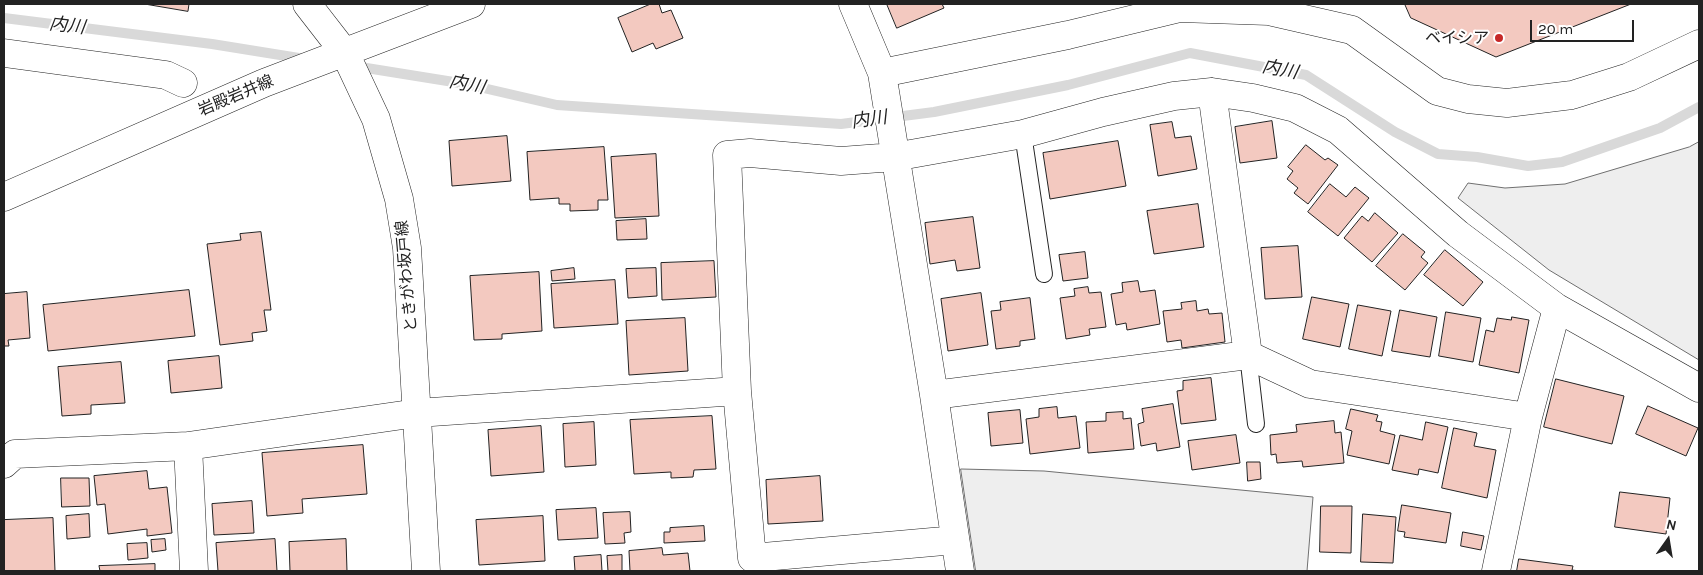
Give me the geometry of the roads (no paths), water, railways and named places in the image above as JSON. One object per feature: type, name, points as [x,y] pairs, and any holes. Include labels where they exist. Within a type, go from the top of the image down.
[{"type":"street","name":"ときがわ坂戸線","points":[[307,4],[346,52],[376,119],[399,199],[407,248],[426,571]]},
{"type":"street","name":"岩殿岩井線","points":[[4,197],[264,83],[471,4]]},
{"type":"street","points":[[853,4],[882,73],[894,157],[934,395],[960,571]]},
{"type":"street","points":[[882,73],[1068,35],[1180,8],[1269,11],[1352,30],[1437,91],[1468,98],[1507,103],[1572,95],[1629,77],[1699,44]]},
{"type":"street","points":[[4,53],[166,75],[183,83]]},
{"type":"street","points":[[1212,92],[1248,355]]},
{"type":"street","points":[[955,540],[752,558],[737,391],[727,156],[750,153],[841,161],[894,157],[1022,134],[1103,112],[1174,96],[1212,92],[1253,98],[1295,108],[1338,130],[1458,234],[1557,308],[1699,388]]},
{"type":"street","points":[[1496,571],[1528,417],[1557,308]]},
{"type":"street","points":[[934,395],[1248,355],[1310,384],[1528,417]]},
{"type":"street","points":[[4,464],[15,454],[188,446],[417,413],[737,391]]},
{"type":"street","points":[[188,446],[194,571]]},
{"type":"lane","points":[[1022,134],[1044,274]]},
{"type":"lane","points":[[1248,355],[1256,424]]},
{"type":"waterway","name":"内川","points":[[4,18],[212,44],[305,59]]},
{"type":"waterway","name":"内川","points":[[354,66],[466,84],[557,105],[841,124],[934,112],[1068,85],[1190,53],[1306,75],[1395,132],[1438,154],[1477,157],[1528,166],[1562,162],[1660,128],[1699,107]]},
{"type":"place","name":"ベイシア","points":[[1499,38]]}]
